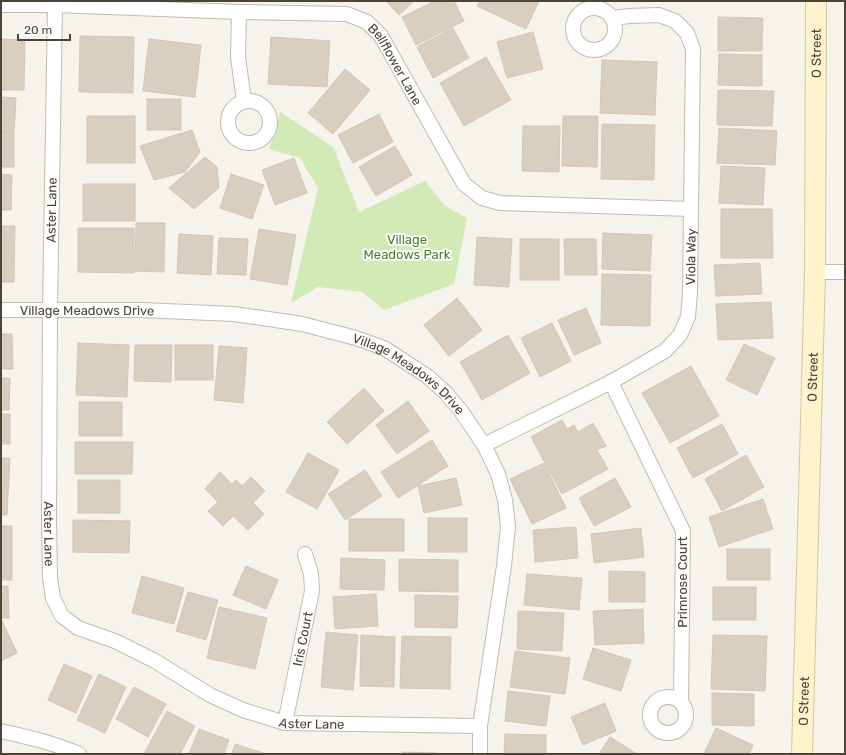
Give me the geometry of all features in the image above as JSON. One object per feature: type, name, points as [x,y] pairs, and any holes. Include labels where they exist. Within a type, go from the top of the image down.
[{"type":"street","name":"O Street","points":[[802,754],[815,272],[816,1]]},
{"type":"street","name":"Bellflower Lane","points":[[1,5],[54,5],[239,12],[347,14],[367,22],[381,36],[464,184],[482,198],[500,203],[691,209]]},
{"type":"street","name":"Aster Lane","points":[[54,5],[49,520],[50,578],[53,598],[62,616],[78,628],[115,641],[155,661],[210,695],[243,710],[285,723],[480,726]]},
{"type":"street","points":[[239,12],[238,57],[244,101]]},
{"type":"street","name":"Viola Way","points":[[484,445],[611,382],[665,351],[680,335],[688,317],[690,292],[693,49],[687,33],[675,21],[659,15],[613,18]]},
{"type":"street","points":[[815,272],[845,272]]},
{"type":"street","name":"Village Meadows Drive","points":[[1,310],[141,310],[234,314],[302,324],[356,338],[384,348],[427,376],[446,393],[461,411],[484,445],[498,474],[505,500],[508,526],[504,566],[480,726],[480,754]]},
{"type":"street","name":"Primrose Court","points":[[611,382],[683,531],[681,702]]},
{"type":"street","name":"Iris Court","points":[[285,723],[312,591],[311,574],[305,554]]},
{"type":"street","points":[[1,731],[29,737],[66,748],[79,754]]},
{"type":"green space","name":"Village Meadows Park","points":[[280,112],[333,147],[359,212],[425,181],[445,206],[467,218],[454,284],[384,310],[362,292],[318,287],[291,303],[318,188],[300,158],[269,149]]},
{"type":"building","points":[[386,1],[414,1],[399,15]]},
{"type":"building","points":[[435,1],[454,1],[464,21],[416,45],[402,17]]},
{"type":"building","points":[[480,1],[539,1],[526,29],[477,6]]},
{"type":"building","points":[[718,17],[763,18],[762,51],[718,51]]},
{"type":"building","points":[[453,28],[469,58],[433,78],[417,47]]},
{"type":"building","points":[[533,32],[543,69],[507,78],[497,42]]},
{"type":"building","points":[[80,36],[134,37],[133,93],[79,92]]},
{"type":"building","points":[[271,37],[330,41],[327,87],[268,84]]},
{"type":"building","points":[[1,39],[25,40],[24,90],[1,90]]},
{"type":"building","points":[[149,39],[201,45],[195,97],[143,91]]},
{"type":"building","points":[[719,54],[762,55],[762,86],[718,85]]},
{"type":"building","points":[[486,57],[511,100],[464,126],[440,83]]},
{"type":"building","points":[[602,60],[657,62],[655,115],[600,113]]},
{"type":"building","points":[[345,69],[370,90],[333,134],[308,113]]},
{"type":"building","points":[[718,90],[774,91],[772,126],[717,125]]},
{"type":"building","points":[[1,97],[16,98],[14,132],[1,131]]},
{"type":"building","points":[[147,99],[181,99],[181,130],[147,130]]},
{"type":"building","points":[[379,114],[393,142],[353,163],[338,135]]},
{"type":"building","points":[[87,116],[135,116],[135,163],[87,163]]},
{"type":"building","points":[[563,116],[598,116],[597,167],[562,166]]},
{"type":"building","points":[[602,124],[655,125],[654,180],[601,179]]},
{"type":"building","points":[[523,126],[560,126],[559,172],[522,171]]},
{"type":"building","points":[[719,128],[777,131],[775,165],[717,163]]},
{"type":"building","points":[[192,130],[200,152],[185,172],[154,180],[140,146]]},
{"type":"building","points":[[1,132],[14,132],[14,167],[1,167]]},
{"type":"building","points":[[395,146],[412,175],[376,196],[359,167]]},
{"type":"building","points":[[205,157],[217,167],[219,188],[194,209],[169,188]]},
{"type":"building","points":[[294,158],[307,193],[275,205],[262,170]]},
{"type":"building","points":[[721,166],[765,168],[763,205],[719,203]]},
{"type":"building","points":[[1,174],[12,175],[11,210],[1,210]]},
{"type":"building","points":[[231,174],[264,185],[252,219],[220,208]]},
{"type":"building","points":[[83,184],[135,184],[135,221],[83,221]]},
{"type":"building","points":[[721,209],[772,209],[773,258],[721,258]]},
{"type":"building","points":[[136,223],[165,223],[164,272],[135,271]]},
{"type":"building","points":[[1,226],[15,226],[14,282],[1,282]]},
{"type":"building","points":[[78,228],[134,228],[134,273],[78,272]]},
{"type":"building","points":[[259,229],[296,235],[287,285],[250,279]]},
{"type":"building","points":[[603,233],[652,235],[650,271],[602,269]]},
{"type":"building","points":[[179,234],[213,236],[211,275],[177,273]]},
{"type":"building","points":[[477,237],[512,239],[509,287],[474,285]]},
{"type":"building","points":[[219,238],[248,239],[246,275],[217,274]]},
{"type":"building","points":[[520,239],[559,239],[559,280],[520,280]]},
{"type":"building","points":[[564,239],[596,239],[597,275],[565,275]]},
{"type":"building","points":[[760,263],[762,294],[716,296],[714,265]]},
{"type":"building","points":[[602,274],[651,275],[650,326],[601,325]]},
{"type":"building","points":[[457,298],[482,330],[449,356],[424,325]]},
{"type":"building","points":[[771,302],[773,338],[718,340],[716,304]]},
{"type":"building","points":[[586,308],[601,343],[574,355],[558,320]]},
{"type":"building","points":[[552,323],[571,361],[540,377],[521,338]]},
{"type":"building","points":[[1,334],[12,334],[13,369],[1,369]]},
{"type":"building","points":[[508,335],[530,373],[482,400],[460,362]]},
{"type":"building","points":[[78,343],[129,345],[127,397],[76,395]]},
{"type":"building","points":[[744,344],[775,358],[757,395],[726,380]]},
{"type":"building","points":[[135,345],[172,345],[171,382],[134,381]]},
{"type":"building","points":[[175,345],[213,345],[213,380],[175,380]]},
{"type":"building","points":[[219,346],[247,348],[243,403],[214,400]]},
{"type":"building","points":[[691,366],[719,416],[670,443],[642,393]]},
{"type":"building","points":[[1,378],[10,378],[9,410],[1,410]]},
{"type":"building","points":[[364,388],[384,411],[347,444],[327,422]]},
{"type":"building","points":[[408,401],[429,431],[397,454],[376,425]]},
{"type":"building","points":[[79,402],[122,402],[122,436],[79,436]]},
{"type":"building","points":[[1,414],[10,414],[10,444],[1,444]]},
{"type":"building","points":[[562,420],[567,429],[574,425],[578,432],[593,423],[606,446],[597,450],[608,469],[562,494],[531,437]]},
{"type":"building","points":[[722,424],[738,454],[693,478],[677,448]]},
{"type":"building","points":[[432,440],[448,466],[398,498],[381,472]]},
{"type":"building","points":[[75,442],[133,442],[132,474],[75,474]]},
{"type":"building","points":[[308,453],[339,470],[317,509],[286,492]]},
{"type":"building","points":[[746,455],[764,487],[722,511],[705,479]]},
{"type":"building","points":[[1,458],[10,458],[7,515],[1,515]]},
{"type":"building","points":[[544,463],[566,508],[532,524],[510,479]]},
{"type":"building","points":[[365,470],[382,496],[345,520],[328,494]]},
{"type":"building","points":[[220,472],[232,484],[236,480],[242,486],[251,477],[265,491],[253,503],[264,514],[248,530],[233,516],[223,526],[208,511],[218,502],[205,489]]},
{"type":"building","points":[[456,478],[462,505],[424,513],[418,486]]},
{"type":"building","points":[[615,478],[631,507],[594,526],[579,498]]},
{"type":"building","points":[[78,480],[120,480],[120,513],[78,513]]},
{"type":"building","points":[[763,499],[773,529],[719,547],[709,517]]},
{"type":"building","points":[[428,518],[467,518],[467,552],[428,552]]},
{"type":"building","points":[[349,519],[404,519],[404,551],[349,551]]},
{"type":"building","points":[[73,520],[130,521],[129,553],[73,552]]},
{"type":"building","points":[[1,526],[12,526],[12,580],[1,580]]},
{"type":"building","points":[[576,527],[578,558],[535,562],[533,530]]},
{"type":"building","points":[[641,528],[644,557],[594,563],[591,534]]},
{"type":"building","points":[[727,549],[770,549],[770,580],[727,580]]},
{"type":"building","points":[[341,558],[385,560],[384,590],[340,589]]},
{"type":"building","points":[[399,559],[458,560],[458,592],[399,591]]},
{"type":"building","points":[[246,566],[278,580],[266,609],[233,595]]},
{"type":"building","points":[[609,571],[645,572],[645,602],[609,602]]},
{"type":"building","points":[[527,574],[582,578],[579,610],[524,605]]},
{"type":"building","points":[[142,576],[184,588],[174,624],[132,613]]},
{"type":"building","points":[[1,586],[8,586],[9,618],[1,618]]},
{"type":"building","points":[[713,587],[756,587],[756,620],[713,620]]},
{"type":"building","points":[[188,592],[218,600],[206,640],[176,631]]},
{"type":"building","points":[[376,594],[378,626],[335,629],[333,597]]},
{"type":"building","points":[[415,595],[458,596],[457,628],[415,627]]},
{"type":"building","points":[[219,607],[267,618],[255,669],[207,658]]},
{"type":"building","points":[[643,609],[644,643],[595,645],[593,611]]},
{"type":"building","points":[[518,611],[564,613],[562,651],[517,649]]},
{"type":"building","points":[[1,621],[17,653],[1,661]]},
{"type":"building","points":[[326,632],[358,635],[353,690],[321,687]]},
{"type":"building","points":[[361,635],[395,637],[394,687],[360,686]]},
{"type":"building","points":[[713,635],[767,636],[765,691],[711,689]]},
{"type":"building","points":[[402,636],[451,637],[450,689],[400,688]]},
{"type":"building","points":[[593,648],[631,660],[621,691],[583,679]]},
{"type":"building","points":[[515,651],[570,658],[565,694],[510,687]]},
{"type":"building","points":[[64,664],[92,676],[76,713],[48,700]]},
{"type":"building","points":[[99,674],[126,687],[105,733],[77,720]]},
{"type":"building","points":[[134,687],[166,704],[148,737],[116,719]]},
{"type":"building","points":[[508,691],[550,696],[546,726],[505,721]]},
{"type":"building","points":[[712,693],[754,694],[754,726],[712,725]]},
{"type":"building","points":[[605,703],[616,731],[583,745],[571,717]]},
{"type":"building","points":[[167,711],[195,726],[180,754],[144,754]]},
{"type":"building","points":[[716,728],[753,745],[749,754],[704,754]]},
{"type":"building","points":[[199,729],[229,740],[224,754],[189,754]]},
{"type":"building","points":[[505,734],[546,735],[546,754],[504,754]]},
{"type":"building","points":[[610,737],[637,754],[599,754]]},
{"type":"building","points":[[235,744],[266,754],[232,754]]},
{"type":"building","points":[[402,752],[438,753],[438,754],[402,754]]}]
